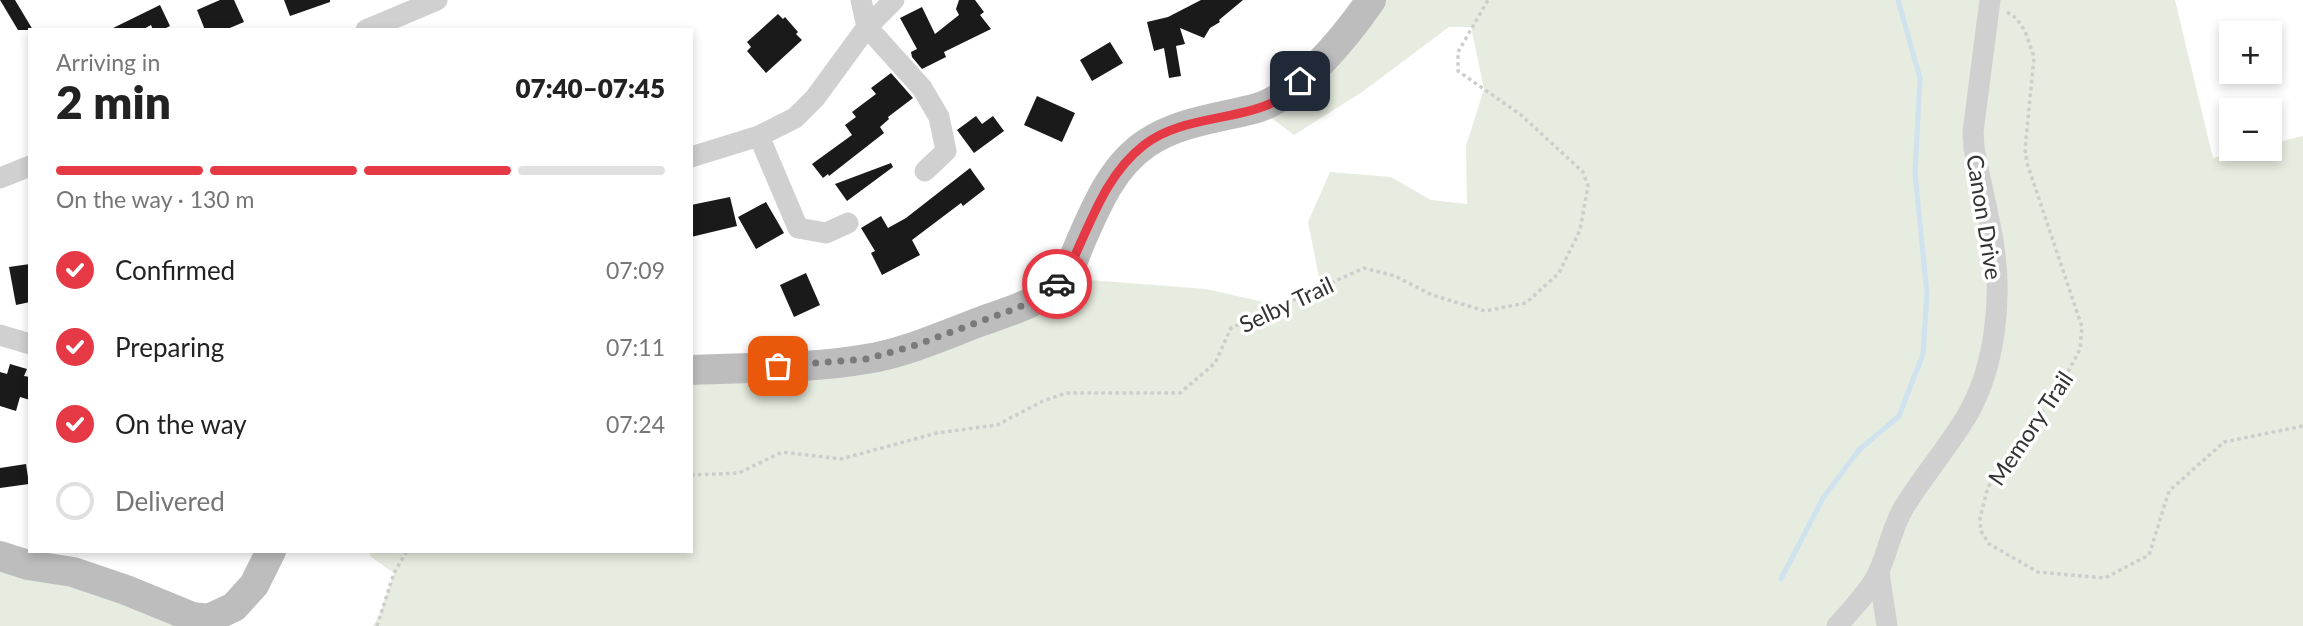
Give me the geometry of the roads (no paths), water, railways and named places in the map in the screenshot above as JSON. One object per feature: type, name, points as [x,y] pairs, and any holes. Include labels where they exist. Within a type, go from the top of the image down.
[{"type":"street","points":[[371,28],[437,0]]},
{"type":"street","points":[[861,0],[867,27],[922,88],[939,117],[946,151],[925,171]]},
{"type":"street","points":[[693,156],[759,136],[795,118],[808,105],[867,27],[894,0]]},
{"type":"street","points":[[693,370],[805,365],[867,359],[913,346],[1045,296],[1063,278],[1102,193],[1130,157],[1146,143],[1171,130],[1259,107],[1285,96],[1324,57],[1371,0]]},
{"type":"street","name":"Canon Drive","points":[[1837,626],[1879,573],[1894,524],[1968,413],[1982,384],[1990,356],[1996,286],[1994,249],[1973,132],[1990,3]]},
{"type":"street","points":[[759,136],[798,228],[826,233],[848,223]]},
{"type":"street","points":[[0,178],[28,167]]},
{"type":"street","points":[[0,335],[28,343]]},
{"type":"street","points":[[0,556],[28,565],[72,572],[126,590],[192,617],[208,619],[234,607],[254,585],[270,553]]},
{"type":"street","name":"Canon Drive","points":[[1879,573],[1887,626]]},
{"type":"waterway","points":[[1781,579],[1823,498],[1859,450],[1899,416],[1923,354],[1927,294],[1915,173],[1920,78],[1898,0]]}]
